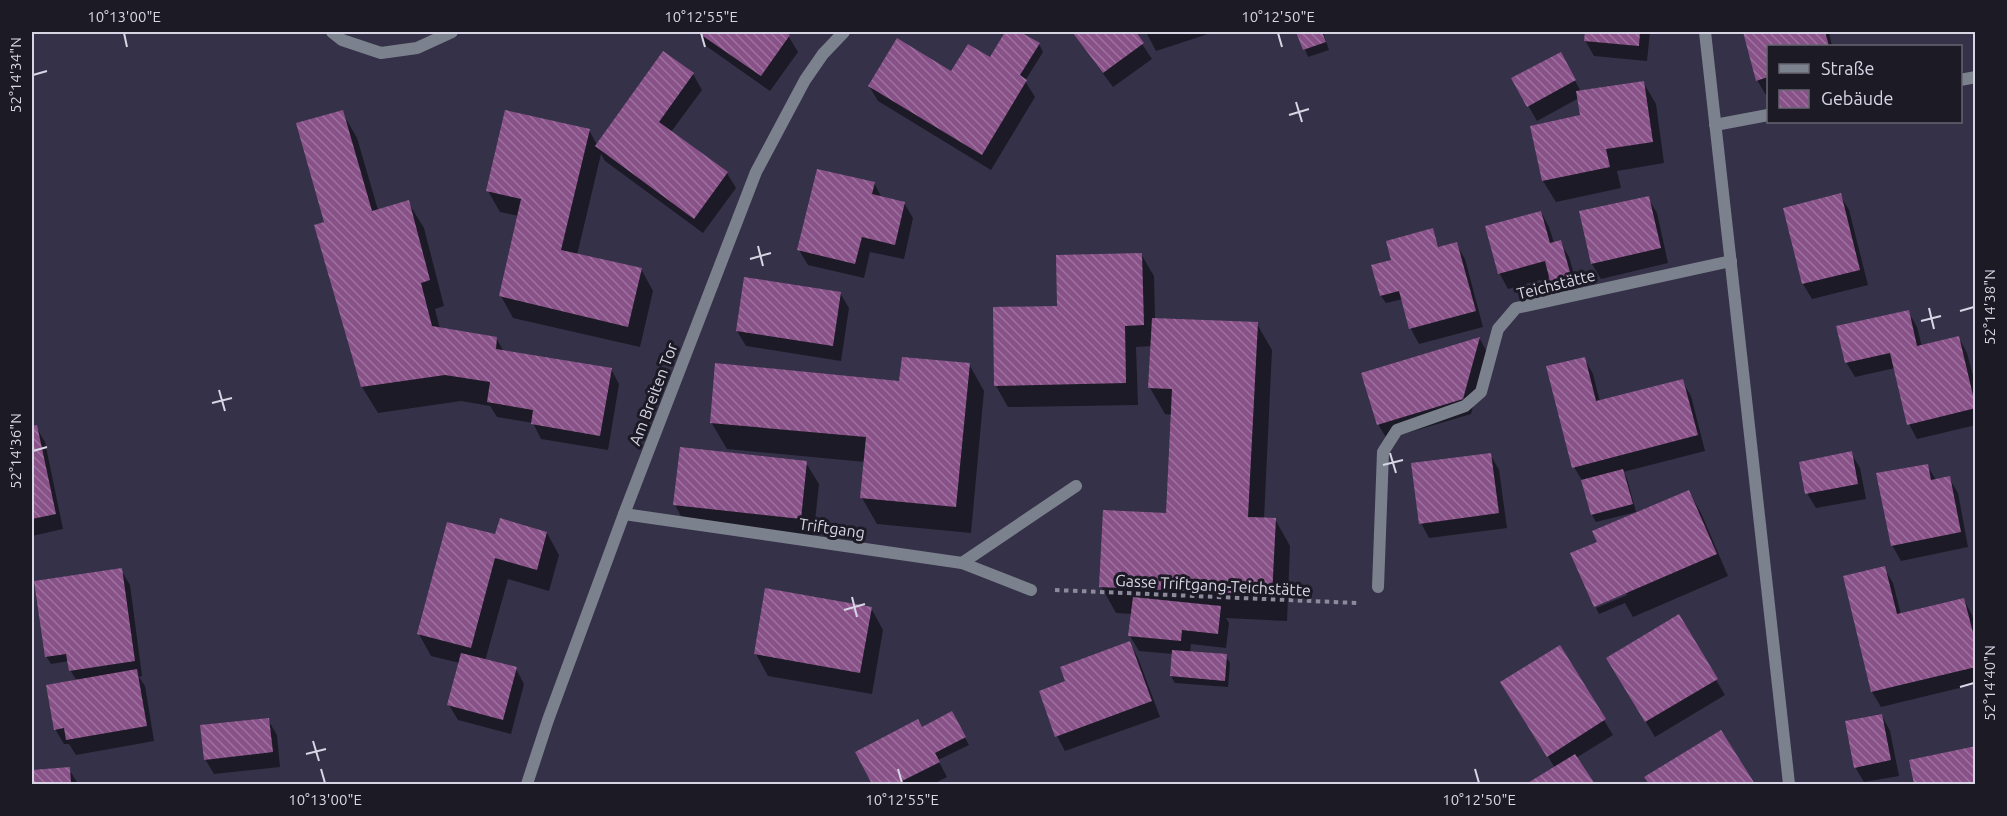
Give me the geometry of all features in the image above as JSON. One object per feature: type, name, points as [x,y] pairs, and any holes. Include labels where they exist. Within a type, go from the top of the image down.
[{"type":"street","points":[[332,32],[342,40],[381,53],[417,48],[452,32]]},
{"type":"street","name":"Am Breiten Tor","points":[[527,784],[548,720],[624,514],[756,172],[806,80],[823,54],[844,32]]},
{"type":"street","points":[[1705,32],[1789,784]]},
{"type":"street","points":[[1715,125],[1767,116]]},
{"type":"street","name":"Teichstätte","points":[[1378,587],[1383,452],[1397,430],[1465,406],[1481,393],[1498,329],[1516,308],[1731,261]]},
{"type":"street","points":[[962,563],[1076,486]]},
{"type":"street","name":"Triftgang","points":[[624,514],[962,563],[1031,590]]},
{"type":"path","name":"Gasse Triftgang-Teichstätte","points":[[1031,590],[1079,590],[1378,604],[1378,587]]},
{"type":"building","points":[[697,32],[784,32],[790,35],[761,76]]},
{"type":"building","points":[[1005,32],[1020,32],[1040,43],[1020,75],[1027,80],[982,155],[868,86],[897,38],[951,71],[968,44],[990,57]]},
{"type":"building","points":[[1072,32],[1136,32],[1144,43],[1103,73]]},
{"type":"building","points":[[1296,32],[1322,32],[1326,42],[1303,50]]},
{"type":"building","points":[[1585,32],[1640,32],[1639,46],[1584,41]]},
{"type":"building","points":[[1743,32],[1825,32],[1829,45],[1767,45],[1767,77],[1756,81]]},
{"type":"building","points":[[663,51],[694,73],[659,122],[728,172],[694,219],[595,146]]},
{"type":"building","points":[[1561,52],[1576,80],[1527,107],[1511,78]]},
{"type":"building","points":[[1644,81],[1653,142],[1606,149],[1610,167],[1542,181],[1530,126],[1580,115],[1576,91]]},
{"type":"building","points":[[343,110],[372,211],[409,200],[430,280],[421,283],[432,326],[497,337],[496,349],[612,368],[600,436],[531,424],[533,410],[487,402],[490,382],[445,375],[361,387],[314,225],[324,222],[296,123]]},
{"type":"building","points":[[505,110],[590,129],[561,250],[642,268],[628,327],[499,296],[521,199],[486,191]]},
{"type":"building","points":[[817,169],[875,182],[872,194],[905,202],[895,245],[862,237],[855,264],[797,250]]},
{"type":"building","points":[[1841,193],[1860,270],[1802,284],[1783,208]]},
{"type":"building","points":[[1649,196],[1661,248],[1591,264],[1579,211]]},
{"type":"building","points":[[1541,211],[1550,243],[1561,240],[1573,283],[1552,289],[1545,261],[1498,274],[1485,226]]},
{"type":"building","points":[[1433,228],[1438,247],[1457,242],[1476,311],[1409,329],[1399,291],[1380,296],[1371,265],[1391,260],[1386,241]]},
{"type":"building","points":[[1142,253],[1144,325],[1125,326],[1126,383],[994,386],[993,307],[1057,306],[1056,255]]},
{"type":"building","points":[[744,277],[841,292],[833,346],[736,331]]},
{"type":"building","points":[[1909,310],[1917,346],[1959,336],[1976,408],[1907,425],[1890,353],[1845,363],[1836,326]]},
{"type":"building","points":[[1152,318],[1258,322],[1248,517],[1276,518],[1272,595],[1099,587],[1103,510],[1166,513],[1172,389],[1148,388]]},
{"type":"building","points":[[1480,337],[1463,399],[1377,425],[1361,373]]},
{"type":"building","points":[[902,357],[970,363],[956,507],[860,498],[866,437],[710,423],[715,363],[899,381]]},
{"type":"building","points":[[1585,357],[1596,401],[1683,379],[1698,435],[1572,468],[1546,366]]},
{"type":"building","points":[[37,425],[56,514],[32,519],[32,426]]},
{"type":"building","points":[[680,447],[807,461],[801,519],[673,505]]},
{"type":"building","points":[[1852,451],[1858,484],[1805,494],[1799,462]]},
{"type":"building","points":[[1491,453],[1499,513],[1419,524],[1411,463]]},
{"type":"building","points":[[1928,464],[1931,480],[1950,476],[1961,532],[1891,546],[1876,473]]},
{"type":"building","points":[[1623,469],[1633,504],[1591,515],[1581,480]]},
{"type":"building","points":[[1689,490],[1717,554],[1594,607],[1570,553],[1597,542],[1592,531]]},
{"type":"building","points":[[500,518],[547,532],[537,570],[495,558],[471,648],[417,634],[447,522],[495,534]]},
{"type":"building","points":[[1885,566],[1897,614],[1964,598],[1976,644],[1976,667],[1871,692],[1843,576]]},
{"type":"building","points":[[122,568],[135,661],[69,671],[66,654],[45,657],[34,581]]},
{"type":"building","points":[[765,588],[872,607],[860,673],[754,654]]},
{"type":"building","points":[[1133,597],[1221,606],[1218,634],[1182,630],[1181,641],[1128,636]]},
{"type":"building","points":[[1679,614],[1718,679],[1645,722],[1606,658]]},
{"type":"building","points":[[1130,641],[1152,701],[1055,737],[1039,691],[1065,681],[1060,667]]},
{"type":"building","points":[[1560,645],[1606,719],[1547,757],[1500,682]]},
{"type":"building","points":[[1172,650],[1227,654],[1225,681],[1170,676]]},
{"type":"building","points":[[461,653],[517,667],[503,720],[447,705]]},
{"type":"building","points":[[137,669],[147,726],[66,740],[64,728],[54,730],[46,685]]},
{"type":"building","points":[[952,711],[966,737],[935,753],[940,762],[896,784],[872,784],[855,752],[918,719],[922,727]]},
{"type":"building","points":[[1882,714],[1891,760],[1854,768],[1845,721]]},
{"type":"building","points":[[269,718],[273,752],[204,760],[200,725]]},
{"type":"building","points":[[1721,730],[1755,784],[1649,784],[1644,777]]},
{"type":"building","points":[[1976,746],[1976,784],[1914,784],[1909,760]]},
{"type":"building","points":[[1575,754],[1595,784],[1526,784]]},
{"type":"building","points":[[70,767],[71,784],[32,784],[32,770]]}]
